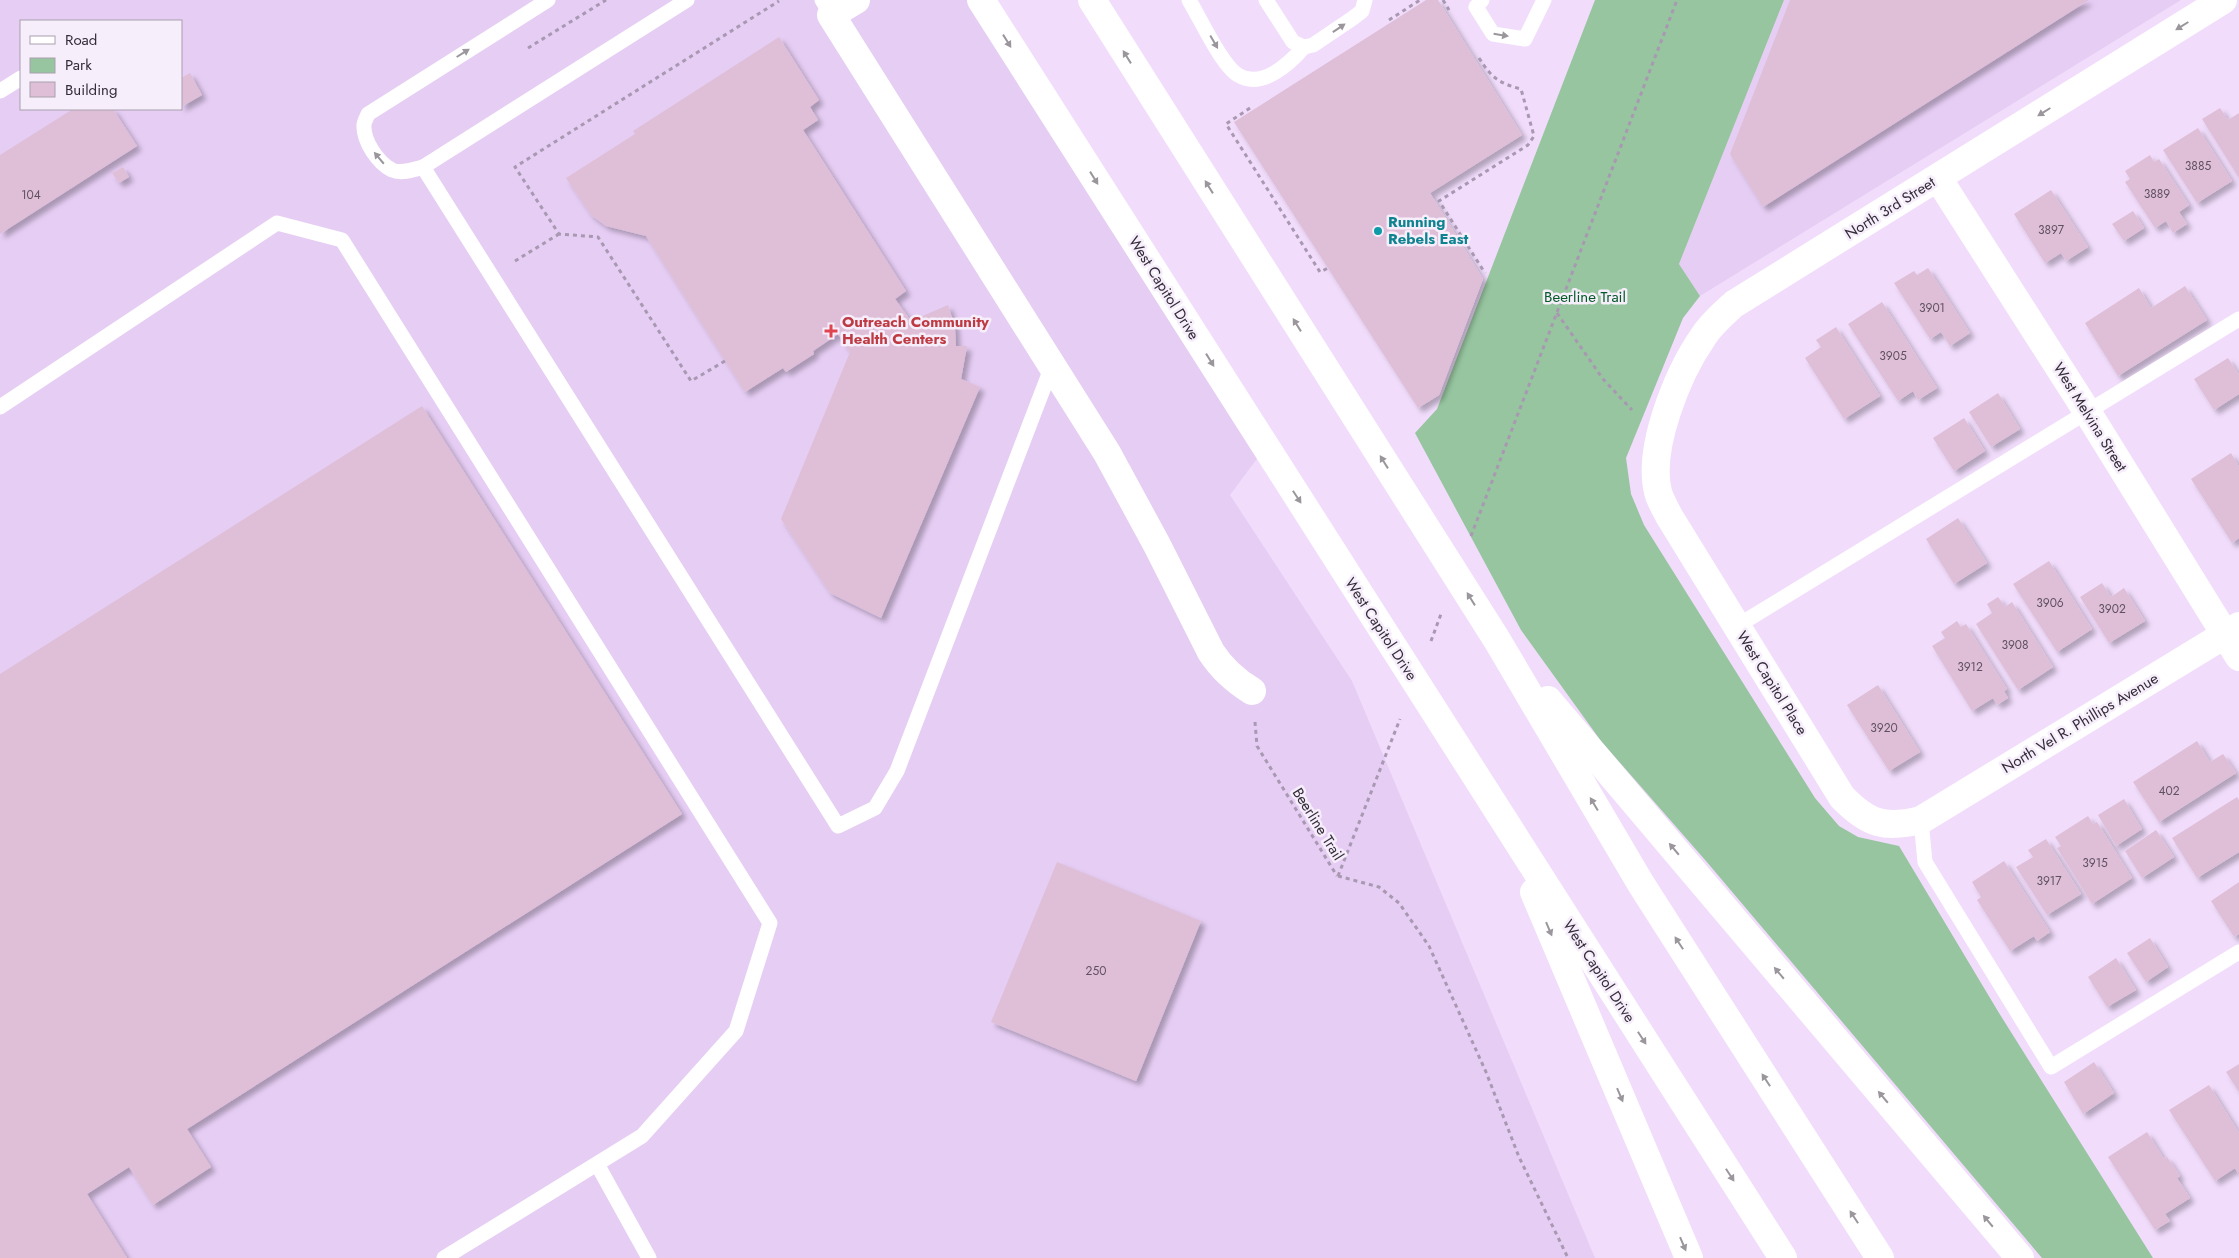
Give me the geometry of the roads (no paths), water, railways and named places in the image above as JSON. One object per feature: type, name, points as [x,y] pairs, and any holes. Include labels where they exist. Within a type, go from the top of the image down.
[{"type":"main road","points":[[856,0],[826,8],[1107,453],[1220,667],[1233,679],[1252,691]]},
{"type":"main road","name":"West Capitol Drive","points":[[981,0],[1783,1258]]},
{"type":"main road","points":[[1092,0],[1497,640],[1641,884],[1880,1258]]},
{"type":"main road","name":"North 3rd Street","points":[[1658,492],[1656,459],[1674,393],[1702,338],[1714,322],[1734,304],[2223,0]]},
{"type":"main road","name":"West Melvina Street","points":[[1938,178],[2234,640]]},
{"type":"main road","name":"West Capitol Place","points":[[1658,492],[1669,516],[1842,797],[1860,814],[1882,824],[1903,825],[1921,820]]},
{"type":"main road","points":[[1497,640],[2020,1258]]},
{"type":"main road","name":"North Vel R. Phillips Avenue","points":[[1921,820],[2234,640]]},
{"type":"main road","points":[[1503,820],[1689,1258]]},
{"type":"lane","points":[[548,0],[368,114],[364,125],[368,142],[380,161],[393,170],[407,172],[422,167],[687,0]]},
{"type":"lane","points":[[1190,0],[1228,67],[1238,76],[1251,79],[1262,78],[1283,67],[1304,47],[1313,45],[1362,11],[1365,0]]},
{"type":"lane","points":[[1266,0],[1293,42],[1304,47]]},
{"type":"lane","points":[[1482,0],[1476,8],[1493,34],[1525,38],[1544,0]]},
{"type":"lane","points":[[0,91],[20,79]]},
{"type":"lane","points":[[422,167],[838,826],[875,808],[896,771],[1052,366]]},
{"type":"lane","points":[[0,407],[277,223],[342,240],[770,923],[736,1031],[642,1136],[444,1258]]},
{"type":"lane","points":[[1737,626],[2239,319]]},
{"type":"lane","points":[[1921,820],[1925,862],[2051,1067],[2239,952]]},
{"type":"lane","points":[[597,1164],[649,1258]]},
{"type":"place","name":"Running Rebels East","points":[[1378,231]]},
{"type":"place","name":"Outreach Community Health Centers","points":[[831,331]]},
{"type":"park label","name":"Beerline Trail","points":[[1585,297]]}]
